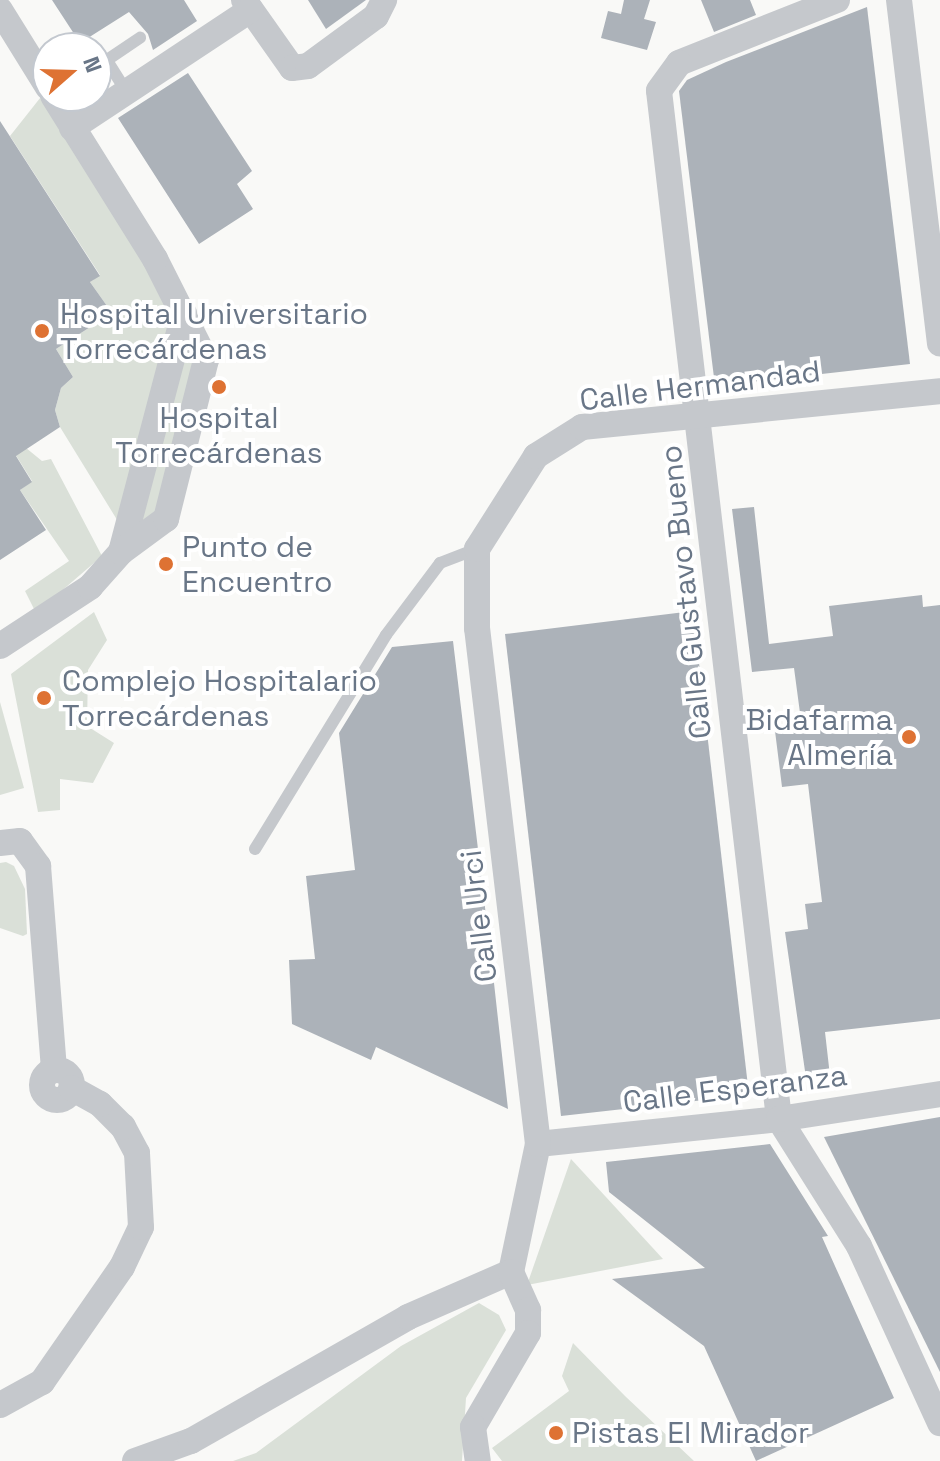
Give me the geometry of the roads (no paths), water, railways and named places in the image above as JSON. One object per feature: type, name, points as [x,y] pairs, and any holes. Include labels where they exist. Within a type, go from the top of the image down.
[{"type":"street","points":[[72,128],[247,5],[292,68],[308,66],[376,16],[384,0]]},
{"type":"street","name":"Calle Gustavo Bueno","points":[[779,1119],[659,91],[679,63],[837,0]]},
{"type":"street","points":[[899,0],[940,344]]},
{"type":"street","points":[[0,10],[32,61]]},
{"type":"street","points":[[0,646],[90,587],[121,552],[166,519],[183,465],[206,360],[184,313],[62,112]]},
{"type":"street","points":[[121,552],[184,313]]},
{"type":"street","name":"Calle Hermandad","points":[[477,549],[536,456],[582,427],[940,391]]},
{"type":"street","name":"Calle Urci","points":[[477,549],[477,628],[538,1144],[511,1272]]},
{"type":"street","points":[[0,843],[20,841],[38,866],[63,1079],[100,1104],[123,1127],[137,1153],[141,1227],[122,1267],[42,1382],[0,1405]]},
{"type":"street","name":"Calle Esperanza","points":[[538,1144],[779,1119],[940,1094]]},
{"type":"street","points":[[779,1119],[859,1246],[940,1423]]},
{"type":"street","points":[[135,1461],[231,1420],[408,1317],[511,1272],[528,1310],[528,1333],[473,1427],[478,1461]]},
{"type":"lane","points":[[126,91],[107,60],[140,38]]},
{"type":"lane","points":[[255,849],[386,635],[440,563],[477,549]]},
{"type":"place","name":"Hospital Universitario Torrecárdenas","points":[[42,331]]},
{"type":"place","name":"Hospital Torrecárdenas","points":[[219,387]]},
{"type":"place","name":"Punto de Encuentro","points":[[166,564]]},
{"type":"place","name":"Complejo Hospitalario Torrecárdenas","points":[[44,698]]},
{"type":"place","name":"Bidafarma Almería","points":[[909,737]]},
{"type":"place","name":"Pistas El Mirador","points":[[556,1433]]}]
